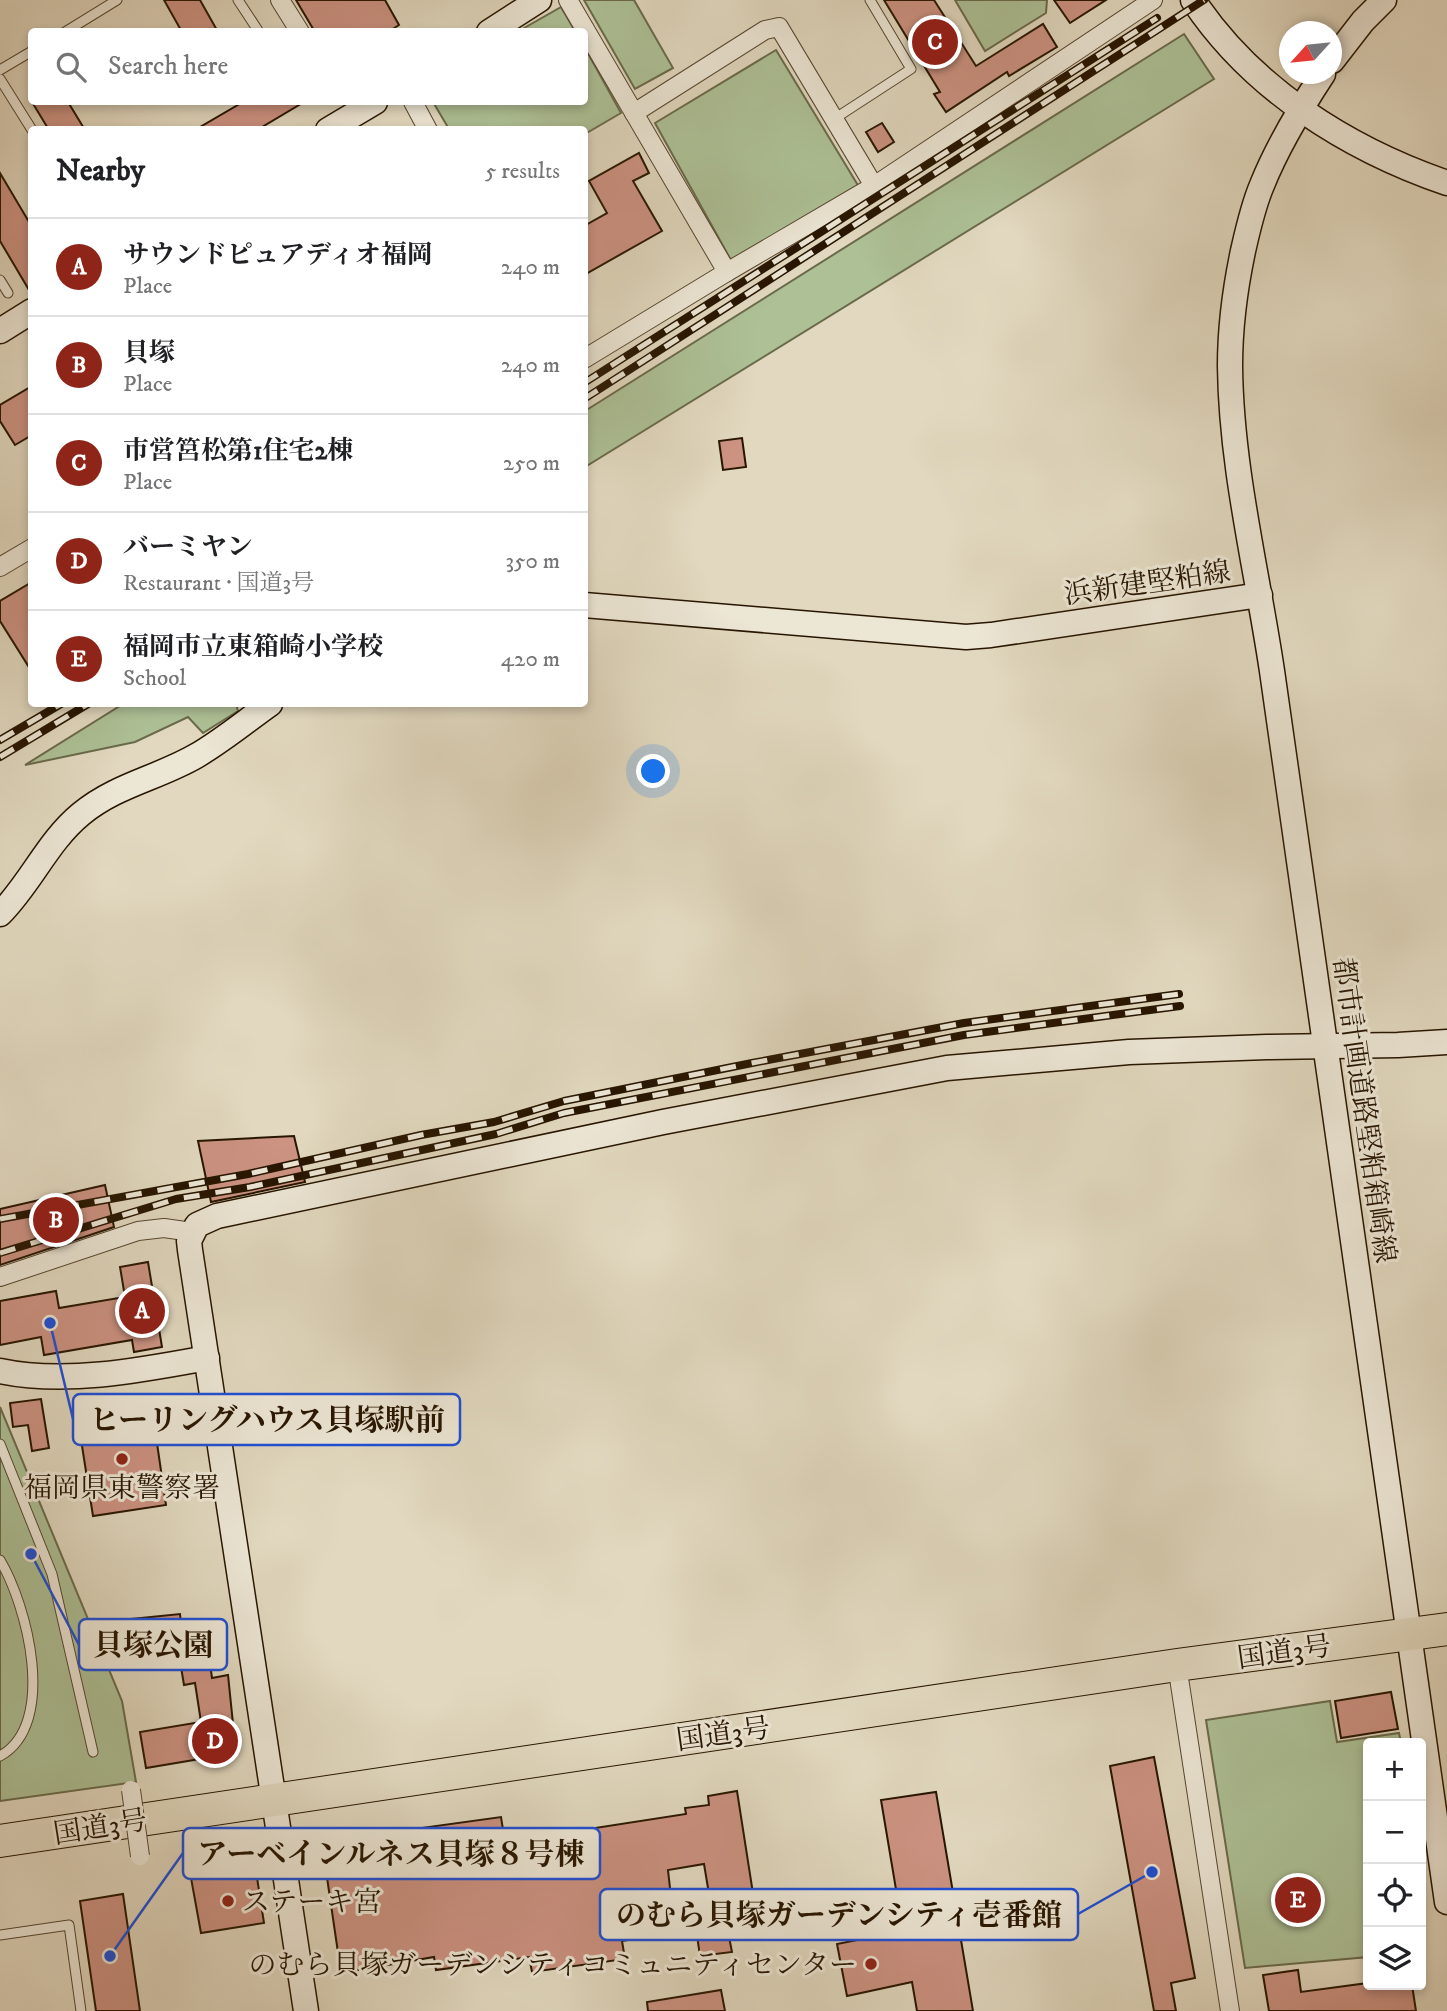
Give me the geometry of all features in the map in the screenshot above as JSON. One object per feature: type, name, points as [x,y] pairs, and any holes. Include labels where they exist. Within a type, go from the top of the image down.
[{"type":"highway","name":"国道3号","points":[[0,1841],[1177,1665],[1447,1629]]},
{"type":"street","points":[[280,0],[298,28]]},
{"type":"street","points":[[495,28],[539,0]]},
{"type":"street","points":[[568,0],[584,28]]},
{"type":"street","points":[[588,357],[874,186],[1153,0]]},
{"type":"street","points":[[1193,0],[1211,25],[1244,61],[1300,109],[1356,144],[1412,171],[1447,183]]},
{"type":"street","points":[[1342,48],[1384,0]]},
{"type":"street","points":[[634,113],[765,30],[779,27],[874,186]]},
{"type":"street","points":[[588,34],[727,272]]},
{"type":"street","name":"浜新建堅粕線","points":[[588,605],[966,637],[1261,595],[1233,416],[1230,366],[1232,317],[1246,237],[1261,187],[1276,152],[1316,84]]},
{"type":"street","points":[[333,126],[358,105]]},
{"type":"street","points":[[415,105],[426,126]]},
{"type":"street","points":[[0,331],[28,314]]},
{"type":"street","points":[[0,567],[28,550]]},
{"type":"street","name":"都市計画道路堅粕箱崎線","points":[[1261,595],[1447,1902]]},
{"type":"street","points":[[0,914],[26,885],[64,830],[81,814],[123,788],[195,757],[266,707]]},
{"type":"street","points":[[306,2011],[190,1250],[192,1232],[206,1219],[663,1122],[947,1068],[1129,1052],[1447,1042]]},
{"type":"street","points":[[0,1277],[150,1228],[192,1232]]},
{"type":"street","points":[[0,1371],[45,1377],[156,1367],[206,1358]]},
{"type":"street","points":[[1177,1665],[1230,2011]]},
{"type":"street","points":[[131,1790],[140,1856]]},
{"type":"lane","points":[[72,28],[117,0]]},
{"type":"lane","points":[[238,0],[256,28]]},
{"type":"lane","points":[[834,118],[911,69],[870,0]]},
{"type":"lane","points":[[0,70],[28,53]]},
{"type":"lane","points":[[0,79],[29,126]]},
{"type":"lane","points":[[0,279],[8,293]]},
{"type":"lane","points":[[0,1444],[51,1574],[93,1752]]},
{"type":"lane","points":[[0,1560],[18,1599],[35,1687],[30,1713],[18,1740],[0,1756]]},
{"type":"lane","points":[[0,1935],[69,1925],[81,2011]]},
{"type":"green space","points":[[584,0],[634,0],[673,68],[635,89]]},
{"type":"green space","points":[[955,0],[1047,0],[1046,13],[985,51]]},
{"type":"green space","points":[[561,7],[573,28],[524,28]]},
{"type":"green space","points":[[1184,34],[1214,79],[588,465],[588,409]]},
{"type":"green space","points":[[776,50],[859,187],[732,262],[655,123]]},
{"type":"green space","points":[[588,53],[621,113],[588,132],[588,126],[447,126],[435,105],[588,105]]},
{"type":"green space","points":[[118,707],[237,707],[238,711],[203,733],[188,717],[135,742],[25,765]]},
{"type":"green space","points":[[0,1407],[122,1701],[136,1782],[0,1801]]},
{"type":"green space","points":[[1330,1701],[1337,1742],[1363,1738],[1363,1957],[1245,1968],[1206,1720]]},
{"type":"green space","points":[[1399,1733],[1400,1738],[1365,1738]]},
{"type":"building","points":[[164,0],[200,0],[216,28],[180,28]]},
{"type":"building","points":[[296,0],[385,0],[399,25],[394,28],[313,28]]},
{"type":"building","points":[[884,0],[934,0],[976,66],[1043,24],[1057,47],[1009,76],[1007,72],[946,112],[934,94],[940,92]]},
{"type":"building","points":[[1054,0],[1106,0],[1070,23]]},
{"type":"building","points":[[34,105],[70,105],[83,126],[47,126]]},
{"type":"building","points":[[238,105],[299,105],[264,126],[202,126]]},
{"type":"building","points":[[882,123],[894,142],[878,152],[866,132]]},
{"type":"building","points":[[639,153],[649,173],[633,181],[662,231],[588,273],[588,224],[607,213],[589,181]]},
{"type":"building","points":[[0,173],[28,220],[28,288],[0,241]]},
{"type":"building","points":[[28,388],[28,437],[15,445],[0,421],[0,405]]},
{"type":"building","points":[[742,438],[746,467],[723,470],[719,441]]},
{"type":"building","points":[[28,584],[28,666],[0,621],[0,601]]},
{"type":"building","points":[[294,1136],[305,1182],[211,1202],[198,1141]]},
{"type":"building","points":[[105,1185],[114,1227],[0,1265],[0,1209]]},
{"type":"building","points":[[148,1262],[162,1347],[134,1352],[132,1340],[44,1355],[41,1337],[0,1345],[0,1301],[56,1291],[59,1308],[125,1297],[120,1267]]},
{"type":"building","points":[[41,1399],[49,1448],[32,1451],[28,1425],[13,1427],[10,1403]]},
{"type":"building","name":"福岡県東警察署","points":[[151,1402],[166,1505],[93,1516],[77,1414]]},
{"type":"building","points":[[180,1614],[182,1634],[108,1646],[102,1622]]},
{"type":"building","points":[[208,1649],[212,1678],[228,1675],[236,1753],[146,1768],[140,1732],[201,1722],[195,1683],[184,1685],[179,1655]]},
{"type":"building","points":[[1391,1692],[1398,1729],[1341,1738],[1335,1701]]},
{"type":"building","points":[[1154,1757],[1195,1978],[1171,1983],[1176,2011],[1154,2011],[1110,1766]]},
{"type":"building","points":[[737,1791],[759,1932],[729,1937],[732,1952],[700,1956],[696,1929],[622,1941],[625,1959],[532,1972],[529,1957],[436,1970],[434,1957],[341,1973],[324,1857],[416,1843],[414,1829],[501,1817],[505,1842],[686,1814],[685,1808],[709,1805],[708,1796]],"holes":[[[704,1864],[710,1900],[672,1906],[668,1870]]]},
{"type":"building","points":[[936,1792],[973,2011],[917,2011],[912,1982],[847,1996],[837,1944],[903,1931],[881,1800]]},
{"type":"building","name":"ステーキ宮","points":[[256,1871],[264,1923],[201,1933],[191,1878]]},
{"type":"building","points":[[123,1894],[140,2011],[96,2011],[80,1901]]},
{"type":"building","points":[[1298,1970],[1301,1992],[1363,1984],[1363,1990],[1413,1990],[1416,2011],[1269,2011],[1263,1975]]},
{"type":"building","points":[[721,1990],[725,2011],[648,2011],[647,2002]]},
{"type":"railway","points":[[588,396],[1204,0]]},
{"type":"railway","points":[[588,380],[1157,18]]},
{"type":"railway","points":[[0,740],[56,707]]},
{"type":"railway","points":[[0,757],[83,707]]},
{"type":"railway","points":[[0,1219],[248,1174],[421,1135],[494,1122],[564,1101],[752,1063],[964,1023],[1179,994]]},
{"type":"railway","points":[[0,1253],[176,1199],[250,1187],[496,1134],[564,1113],[964,1035],[1180,1006]]},
{"type":"place","name":"市営筥松第1住宅2棟","points":[[935,42]]},
{"type":"place","name":"貝塚","points":[[56,1220]]},
{"type":"place","name":"サウンドピュアディオ福岡","points":[[142,1311]]},
{"type":"place","name":"ヒーリングハウス貝塚駅前","points":[[50,1323]]},
{"type":"place","name":"福岡県東警察署","points":[[122,1459]]},
{"type":"place","name":"貝塚公園","points":[[31,1554]]},
{"type":"place","name":"バーミヤン","points":[[215,1741]]},
{"type":"place","name":"のむら貝塚ガーデンシティ壱番館","points":[[1152,1872]]},
{"type":"place","name":"福岡市立東箱崎小学校","points":[[1298,1900]]},
{"type":"place","name":"ステーキ宮","points":[[228,1901]]},
{"type":"place","name":"アーベインルネス貝塚８号棟","points":[[110,1956]]},
{"type":"place","name":"のむら貝塚ガーデンシティコミュニティセンター","points":[[871,1964]]}]
